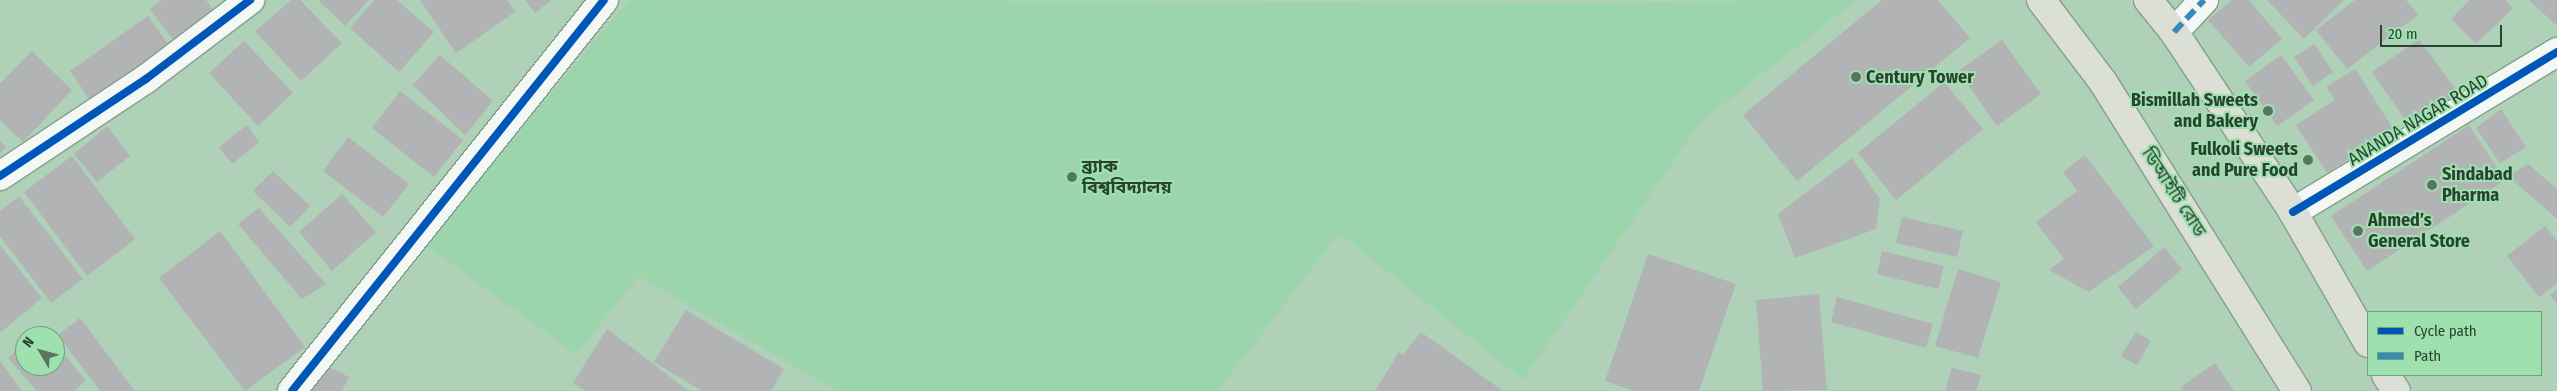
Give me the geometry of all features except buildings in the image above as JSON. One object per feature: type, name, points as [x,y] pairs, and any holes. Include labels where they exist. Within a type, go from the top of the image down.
[{"type":"main road","name":"ডিআইটি রোড","points":[[2042,0],[2103,82],[2297,391]]},
{"type":"main road","points":[[2148,0],[2174,32],[2293,212],[2367,341]]},
{"type":"main road","points":[[2387,376],[2396,391]]},
{"type":"street","points":[[0,176],[146,79],[250,0]]},
{"type":"street","points":[[292,391],[604,0]]},
{"type":"street","points":[[2174,32],[2204,0]]},
{"type":"street","name":"ANANDA NAGAR ROAD","points":[[2293,212],[2557,52]]},
{"type":"shaded area","name":"ব্র্যাক বিশ্ববিদ্যালয়","points":[[629,0],[1583,3],[1857,0],[1701,121],[1523,380],[1339,233],[1218,391],[837,391],[639,276],[576,354],[425,245]]},
{"type":"marked path","points":[[2174,32],[2204,0]]},
{"type":"cycle path","points":[[0,176],[146,79],[250,0]]},
{"type":"cycle path","points":[[292,391],[604,0]]},
{"type":"cycle path","points":[[2293,212],[2557,52]]},
{"type":"place","name":"Century Tower","points":[[1856,77]]},
{"type":"place","name":"Bismillah Sweets and Bakery","points":[[2268,111]]},
{"type":"place","name":"Fulkoli Sweets and Pure Food","points":[[2308,160]]},
{"type":"place","name":"ব্র্যাক বিশ্ববিদ্যালয়","points":[[1072,177]]},
{"type":"place","name":"Sindabad Pharma","points":[[2432,185]]},
{"type":"place","name":"Ahmed’s General Store","points":[[2358,231]]}]
